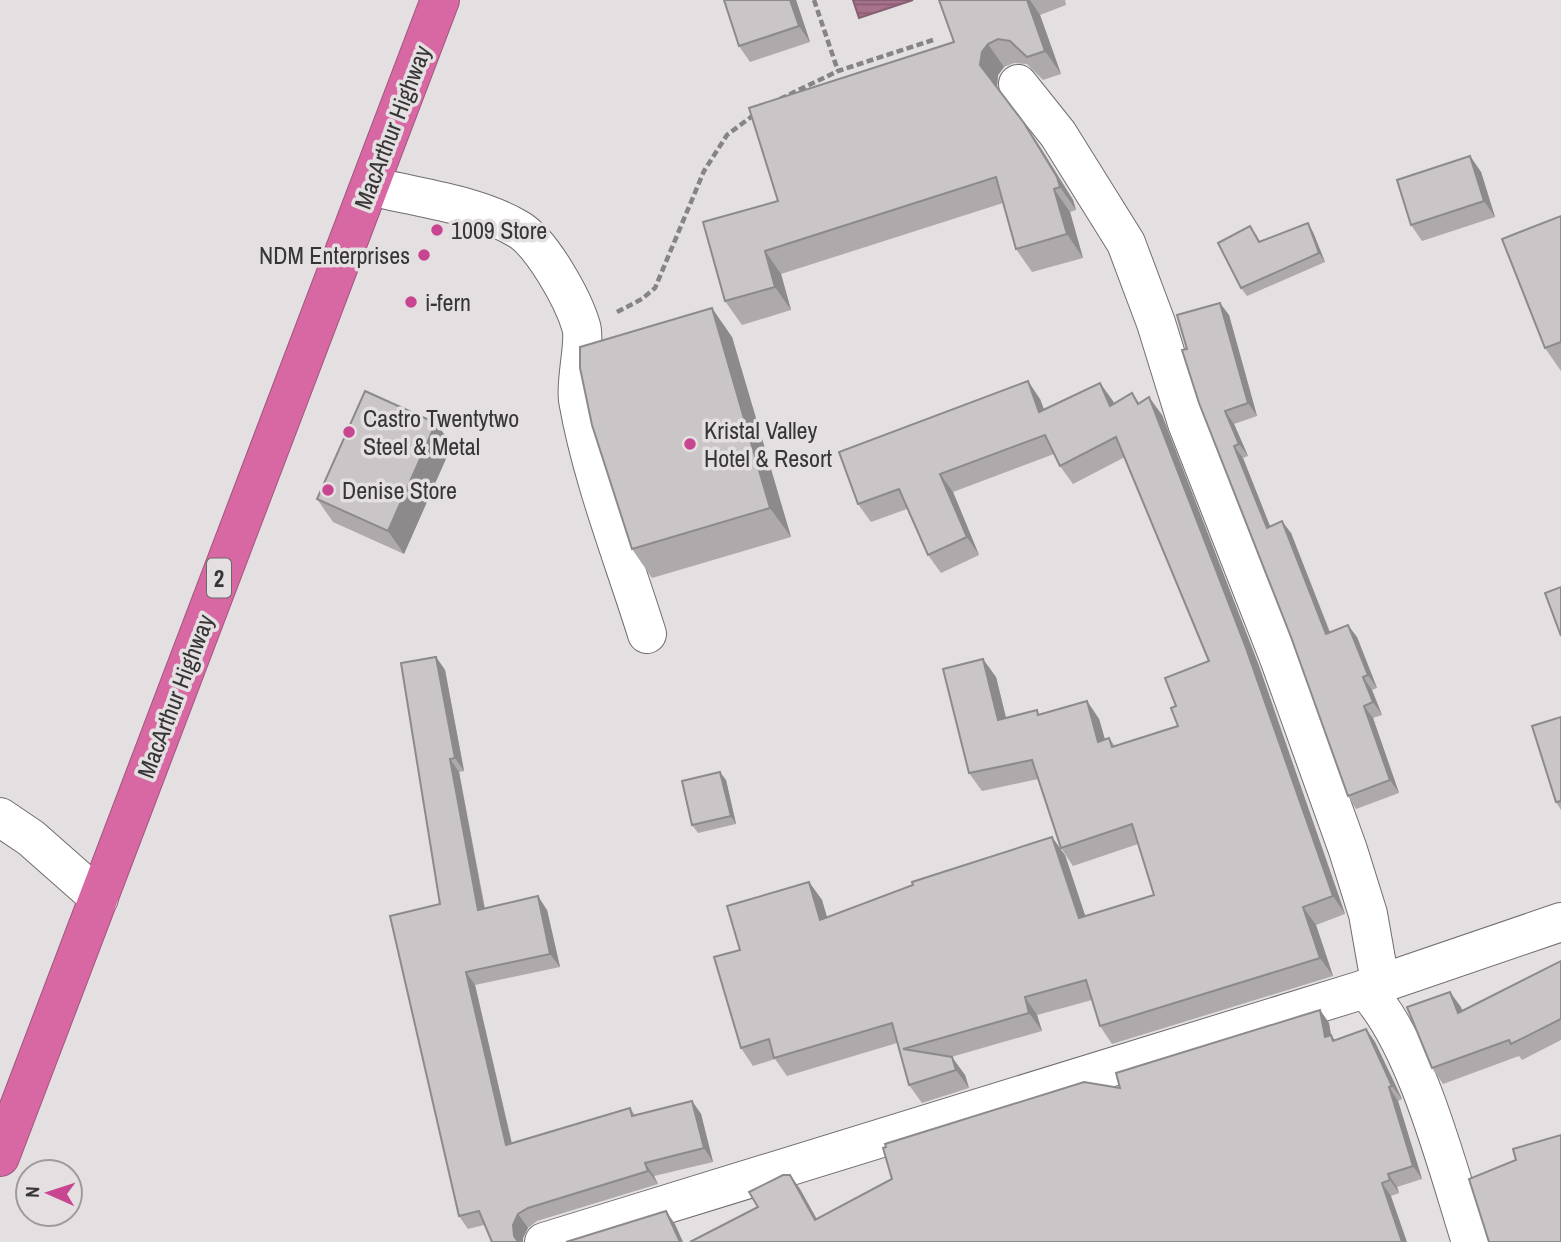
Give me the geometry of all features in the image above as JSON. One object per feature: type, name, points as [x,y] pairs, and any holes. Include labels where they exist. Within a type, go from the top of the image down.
[{"type":"highway","name":"MacArthur Highway","points":[[0,1157],[440,0]]},
{"type":"street","points":[[1018,84],[1058,134],[1126,243],[1156,323],[1187,423],[1279,658],[1348,850],[1368,914],[1373,986],[1430,1116],[1471,1242]]},
{"type":"street","points":[[371,186],[485,215],[520,229],[536,244],[549,263],[582,328],[578,396],[589,449],[647,634]]},
{"type":"street","points":[[0,817],[31,838],[99,898]]},
{"type":"street","points":[[544,1242],[1373,986],[1561,922]]},
{"type":"path","points":[[814,0],[838,71]]},
{"type":"path","points":[[776,100],[838,71],[933,40]]},
{"type":"path","points":[[582,328],[642,299],[655,288],[704,171],[727,135],[764,106]]},
{"type":"shaded area","points":[[853,0],[913,0],[859,18]]},
{"type":"building","points":[[724,0],[790,0],[799,26],[739,46]]},
{"type":"building","points":[[939,0],[1027,0],[1045,51],[1027,57],[1010,41],[998,39],[988,44],[982,52],[980,65],[1024,123],[1057,177],[1060,187],[1054,189],[1067,234],[1016,249],[996,177],[765,251],[775,287],[725,301],[703,222],[778,201],[749,108],[954,42]]},
{"type":"building","points":[[1470,156],[1484,201],[1411,225],[1397,180]]},
{"type":"building","points":[[1561,216],[1561,342],[1545,348],[1502,239]]},
{"type":"building","points":[[1308,223],[1319,253],[1241,288],[1218,243],[1250,226],[1259,242]]},
{"type":"building","points":[[1220,303],[1248,403],[1225,411],[1239,444],[1234,446],[1267,528],[1282,521],[1326,634],[1348,625],[1368,675],[1363,677],[1373,702],[1364,706],[1390,780],[1348,796],[1291,637],[1199,403],[1182,350],[1187,349],[1177,315]]},
{"type":"building","points":[[712,308],[770,508],[632,549],[592,425],[580,368],[580,347]]},
{"type":"building","points":[[1028,381],[1039,412],[1100,383],[1110,406],[1132,393],[1138,404],[1149,397],[1246,648],[1333,896],[1303,907],[1320,958],[1100,1026],[1086,980],[1025,997],[1029,1013],[903,1049],[952,1057],[956,1070],[909,1085],[892,1023],[774,1058],[769,1039],[741,1048],[714,957],[740,950],[727,906],[809,882],[820,920],[913,885],[912,882],[1052,837],[1079,918],[1154,895],[1132,824],[1061,848],[1032,760],[969,773],[943,669],[983,659],[998,720],[1037,710],[1038,715],[1087,701],[1098,742],[1109,738],[1112,747],[1178,726],[1171,708],[1176,706],[1165,678],[1209,661],[1116,437],[1060,466],[1045,435],[940,474],[967,537],[928,555],[899,489],[858,504],[839,452]]},
{"type":"building","points":[[365,391],[436,423],[388,531],[317,499]]},
{"type":"building","points":[[1561,587],[1561,636],[1545,593]]},
{"type":"building","points":[[436,657],[455,758],[450,759],[478,910],[538,896],[550,954],[466,972],[506,1145],[630,1108],[632,1116],[692,1101],[704,1148],[645,1163],[648,1171],[528,1208],[518,1214],[513,1225],[514,1236],[518,1242],[492,1242],[479,1211],[459,1216],[390,916],[440,904],[401,663]]},
{"type":"building","points":[[1561,717],[1561,801],[1556,802],[1532,726]]},
{"type":"building","points":[[720,772],[731,816],[692,825],[682,781]]},
{"type":"building","points":[[1561,961],[1561,1019],[1511,1044],[1509,1040],[1432,1068],[1407,1007],[1450,992],[1458,1013]]},
{"type":"building","points":[[1320,1010],[1325,1037],[1331,1035],[1333,1041],[1366,1029],[1392,1086],[1389,1087],[1413,1166],[1388,1174],[1390,1180],[1382,1183],[1402,1242],[690,1242],[758,1207],[749,1192],[783,1175],[790,1175],[815,1220],[892,1179],[883,1148],[886,1147],[885,1144],[1084,1082],[1120,1088],[1116,1073]]},
{"type":"building","points":[[1561,1135],[1561,1242],[1489,1242],[1469,1179],[1516,1160],[1513,1149]]},
{"type":"building","points":[[666,1211],[680,1242],[566,1242]]},
{"type":"place","name":"1009 Store","points":[[437,230]]},
{"type":"place","name":"NDM Enterprises","points":[[424,255]]},
{"type":"place","name":"i-fern","points":[[411,302]]},
{"type":"place","name":"Castro Twentytwo Steel & Metal","points":[[349,432]]},
{"type":"place","name":"Kristal Valley Hotel & Resort","points":[[690,444]]},
{"type":"place","name":"Denise Store","points":[[328,490]]}]
